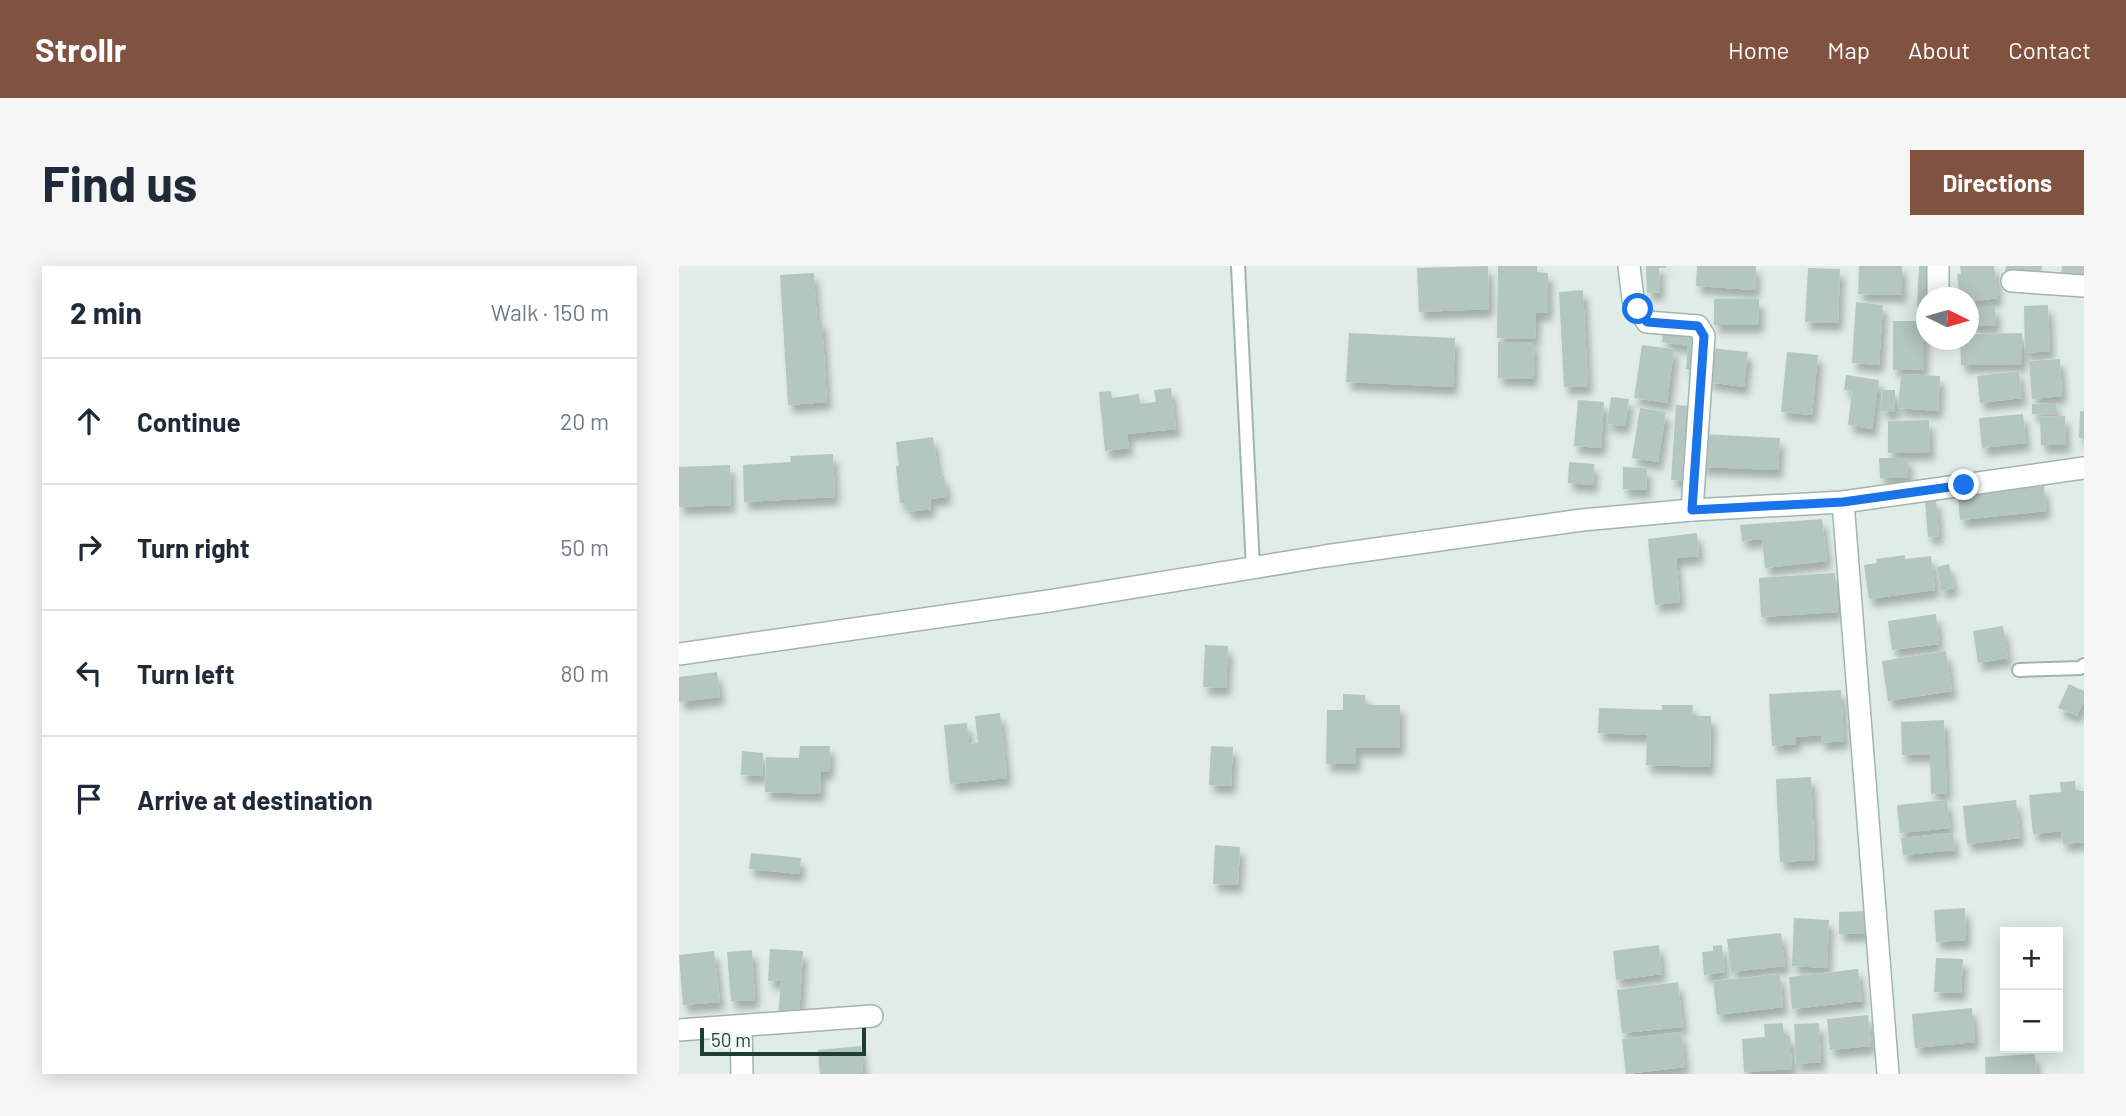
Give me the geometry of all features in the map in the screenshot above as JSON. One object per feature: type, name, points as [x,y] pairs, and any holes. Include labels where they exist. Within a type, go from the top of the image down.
[{"type":"street","points":[[1629,266],[1633,299],[1647,322],[1698,326],[1704,336],[1692,510]]},
{"type":"street","points":[[1938,266],[1938,287]]},
{"type":"street","points":[[2012,281],[2084,286]]},
{"type":"street","points":[[679,654],[1582,520],[1692,510],[1843,502],[2084,468]]},
{"type":"street","points":[[1843,502],[1888,1074]]},
{"type":"street","points":[[679,1030],[872,1016]]},
{"type":"street","points":[[741,1026],[742,1074]]},
{"type":"lane","points":[[1238,266],[1253,568]]},
{"type":"lane","points":[[2019,670],[2084,666]]},
{"type":"building","points":[[1488,266],[1489,309],[1419,312],[1417,268]]},
{"type":"building","points":[[1498,266],[1537,266],[1537,272],[1548,273],[1548,313],[1536,313],[1535,339],[1497,338]]},
{"type":"building","points":[[1646,266],[1666,266],[1659,268],[1660,292],[1647,293]]},
{"type":"building","points":[[1697,266],[1756,266],[1755,290],[1696,286]]},
{"type":"building","points":[[1859,266],[1902,266],[1902,295],[1858,294]]},
{"type":"building","points":[[1919,266],[1932,266],[1931,287],[1918,287]]},
{"type":"building","points":[[1960,266],[1994,266],[1998,298],[1979,301],[1979,287],[1959,287],[1957,274],[1961,274]]},
{"type":"building","points":[[2006,266],[2042,266],[2041,273],[2005,271]]},
{"type":"building","points":[[2062,266],[2084,266],[2084,277],[2061,275]]},
{"type":"building","points":[[1808,268],[1840,269],[1838,323],[1805,322]]},
{"type":"building","points":[[814,273],[817,321],[822,321],[827,402],[788,405],[780,275]]},
{"type":"building","points":[[1583,290],[1588,386],[1564,387],[1559,292]]},
{"type":"building","points":[[1714,299],[1759,299],[1759,325],[1714,325]]},
{"type":"building","points":[[1856,302],[1883,305],[1879,365],[1852,363]]},
{"type":"building","points":[[2048,305],[2050,351],[2025,353],[2024,306]]},
{"type":"building","points":[[1979,307],[1995,307],[1996,326],[1979,326]]},
{"type":"building","points":[[1893,321],[1916,321],[1916,350],[1924,350],[1924,369],[1893,370]]},
{"type":"building","points":[[1664,326],[1702,330],[1697,371],[1686,369],[1688,346],[1662,342]]},
{"type":"building","points":[[1349,333],[1455,338],[1453,387],[1346,382]]},
{"type":"building","points":[[2022,333],[2022,364],[1961,365],[1960,350],[1979,350],[1979,334]]},
{"type":"building","points":[[1498,342],[1534,342],[1533,379],[1498,378]]},
{"type":"building","points":[[1642,345],[1674,349],[1667,403],[1634,398]]},
{"type":"building","points":[[1711,348],[1748,352],[1744,387],[1708,382]]},
{"type":"building","points":[[1787,352],[1818,355],[1812,415],[1781,412]]},
{"type":"building","points":[[2060,359],[2062,396],[2032,399],[2029,361]]},
{"type":"building","points":[[2019,371],[2022,398],[1980,403],[1977,376]]},
{"type":"building","points":[[1901,374],[1940,376],[1938,411],[1898,408]]},
{"type":"building","points":[[1846,375],[1879,380],[1872,429],[1848,425],[1852,391],[1844,390]]},
{"type":"building","points":[[1171,388],[1176,429],[1127,434],[1129,448],[1105,451],[1099,392],[1111,391],[1112,398],[1139,394],[1140,404],[1156,402],[1154,390]]},
{"type":"building","points":[[1882,390],[1895,390],[1895,412],[1881,411]]},
{"type":"building","points":[[1611,397],[1629,399],[1625,426],[1607,424]]},
{"type":"building","points":[[1578,400],[1604,402],[1601,448],[1574,446]]},
{"type":"building","points":[[2056,403],[2057,413],[2032,414],[2032,404]]},
{"type":"building","points":[[1676,405],[1692,406],[1688,481],[1671,480]]},
{"type":"building","points":[[1640,408],[1666,412],[1658,462],[1632,458]]},
{"type":"building","points":[[2080,411],[2084,411],[2084,438],[2079,438]]},
{"type":"building","points":[[2023,414],[2026,443],[1982,448],[1979,418]]},
{"type":"building","points":[[2065,416],[2066,445],[2041,445],[2040,417]]},
{"type":"building","points":[[1929,420],[1930,452],[1888,453],[1888,421]]},
{"type":"building","points":[[1702,434],[1780,438],[1778,470],[1701,467]]},
{"type":"building","points":[[933,437],[939,477],[944,476],[947,497],[930,499],[931,509],[908,512],[906,503],[900,503],[896,442]]},
{"type":"building","points":[[833,454],[835,497],[744,502],[743,465],[791,462],[790,456]]},
{"type":"building","points":[[1879,458],[1908,458],[1908,478],[1880,478]]},
{"type":"building","points":[[1569,462],[1594,464],[1593,485],[1568,483]]},
{"type":"building","points":[[730,465],[731,505],[679,507],[679,467]]},
{"type":"building","points":[[1623,467],[1647,468],[1646,490],[1623,489]]},
{"type":"building","points":[[2044,486],[2046,511],[1960,520],[1958,495]]},
{"type":"building","points":[[1936,499],[1939,536],[1928,537],[1925,500]]},
{"type":"building","points":[[1822,519],[1827,561],[1765,568],[1762,539],[1742,541],[1740,525]]},
{"type":"building","points":[[1697,533],[1699,556],[1676,558],[1680,602],[1655,605],[1648,539]]},
{"type":"building","points":[[1905,555],[1905,559],[1931,556],[1935,590],[1869,599],[1864,565],[1877,563],[1876,559]]},
{"type":"building","points":[[1949,564],[1954,588],[1941,591],[1937,567]]},
{"type":"building","points":[[1835,573],[1838,612],[1761,617],[1759,578]]},
{"type":"building","points":[[1936,614],[1939,644],[1892,650],[1888,621]]},
{"type":"building","points":[[2003,626],[2008,658],[1978,663],[1973,631]]},
{"type":"building","points":[[1205,645],[1228,646],[1226,688],[1203,687]]},
{"type":"building","points":[[1946,651],[1952,691],[1888,701],[1882,661]]},
{"type":"building","points":[[717,672],[720,697],[679,702],[679,677]]},
{"type":"building","points":[[2069,684],[2084,691],[2084,700],[2077,716],[2058,708]]},
{"type":"building","points":[[1841,690],[1844,741],[1821,743],[1821,735],[1796,737],[1796,744],[1772,746],[1769,694]]},
{"type":"building","points":[[1343,694],[1365,695],[1366,705],[1400,705],[1400,748],[1356,748],[1356,764],[1326,764],[1327,710],[1343,710]]},
{"type":"building","points":[[1662,705],[1693,705],[1692,716],[1711,716],[1710,767],[1646,765],[1647,735],[1598,733],[1599,708],[1662,710]]},
{"type":"building","points":[[1000,713],[1007,778],[950,784],[944,725],[967,723],[969,744],[978,743],[975,716]]},
{"type":"building","points":[[1944,720],[1947,793],[1931,794],[1930,754],[1902,755],[1901,722]]},
{"type":"building","points":[[800,746],[830,746],[829,772],[821,771],[820,794],[765,792],[766,757],[799,758]]},
{"type":"building","points":[[1211,746],[1233,747],[1231,786],[1209,785]]},
{"type":"building","points":[[742,751],[763,753],[762,776],[741,775]]},
{"type":"building","points":[[1811,777],[1815,860],[1780,862],[1776,779]]},
{"type":"building","points":[[2075,781],[2076,791],[2084,791],[2084,842],[2063,844],[2061,831],[2033,834],[2029,795],[2061,792],[2060,782]]},
{"type":"building","points":[[1947,800],[1950,828],[1900,833],[1897,805]]},
{"type":"building","points":[[2016,800],[2020,838],[1967,844],[1963,806]]},
{"type":"building","points":[[1953,833],[1955,850],[1903,855],[1901,838]]},
{"type":"building","points":[[1215,845],[1240,847],[1238,885],[1213,884]]},
{"type":"building","points":[[751,853],[801,858],[799,874],[749,869]]},
{"type":"building","points":[[1965,908],[1966,940],[1936,942],[1934,910]]},
{"type":"building","points":[[1865,911],[1866,933],[1839,934],[1839,912]]},
{"type":"building","points":[[1794,918],[1829,920],[1827,968],[1792,966]]},
{"type":"building","points":[[1781,933],[1785,966],[1731,972],[1727,939]]},
{"type":"building","points":[[1659,945],[1662,974],[1616,980],[1613,951]]},
{"type":"building","points":[[1722,945],[1725,972],[1704,975],[1702,952],[1713,951],[1713,946]]},
{"type":"building","points":[[770,949],[803,951],[799,1017],[778,1016],[781,981],[768,981]]},
{"type":"building","points":[[752,950],[755,1000],[731,1001],[727,952]]},
{"type":"building","points":[[714,951],[720,1002],[683,1005],[679,955]]},
{"type":"building","points":[[1936,958],[1963,959],[1961,993],[1934,992]]},
{"type":"building","points":[[1858,969],[1862,1001],[1792,1009],[1789,977]]},
{"type":"building","points":[[1780,974],[1783,1007],[1717,1015],[1713,981]]},
{"type":"building","points":[[1678,982],[1683,1027],[1622,1033],[1617,990]]},
{"type":"building","points":[[1972,1008],[1975,1042],[1915,1048],[1912,1014]]},
{"type":"building","points":[[1868,1015],[1871,1046],[1830,1050],[1827,1019]]},
{"type":"building","points":[[1783,1023],[1783,1036],[1790,1036],[1792,1069],[1744,1072],[1742,1039],[1765,1037],[1764,1024]]},
{"type":"building","points":[[1819,1023],[1821,1062],[1796,1064],[1794,1024]]},
{"type":"building","points":[[1681,1032],[1685,1067],[1626,1074],[1622,1039]]},
{"type":"building","points":[[861,1046],[863,1074],[820,1074],[818,1050]]},
{"type":"building","points":[[2035,1054],[2037,1074],[1986,1074],[1985,1057]]},
{"type":"route","points":[[1638,309],[1647,322],[1698,326],[1704,336],[1692,510],[1843,502],[1964,485]]}]
